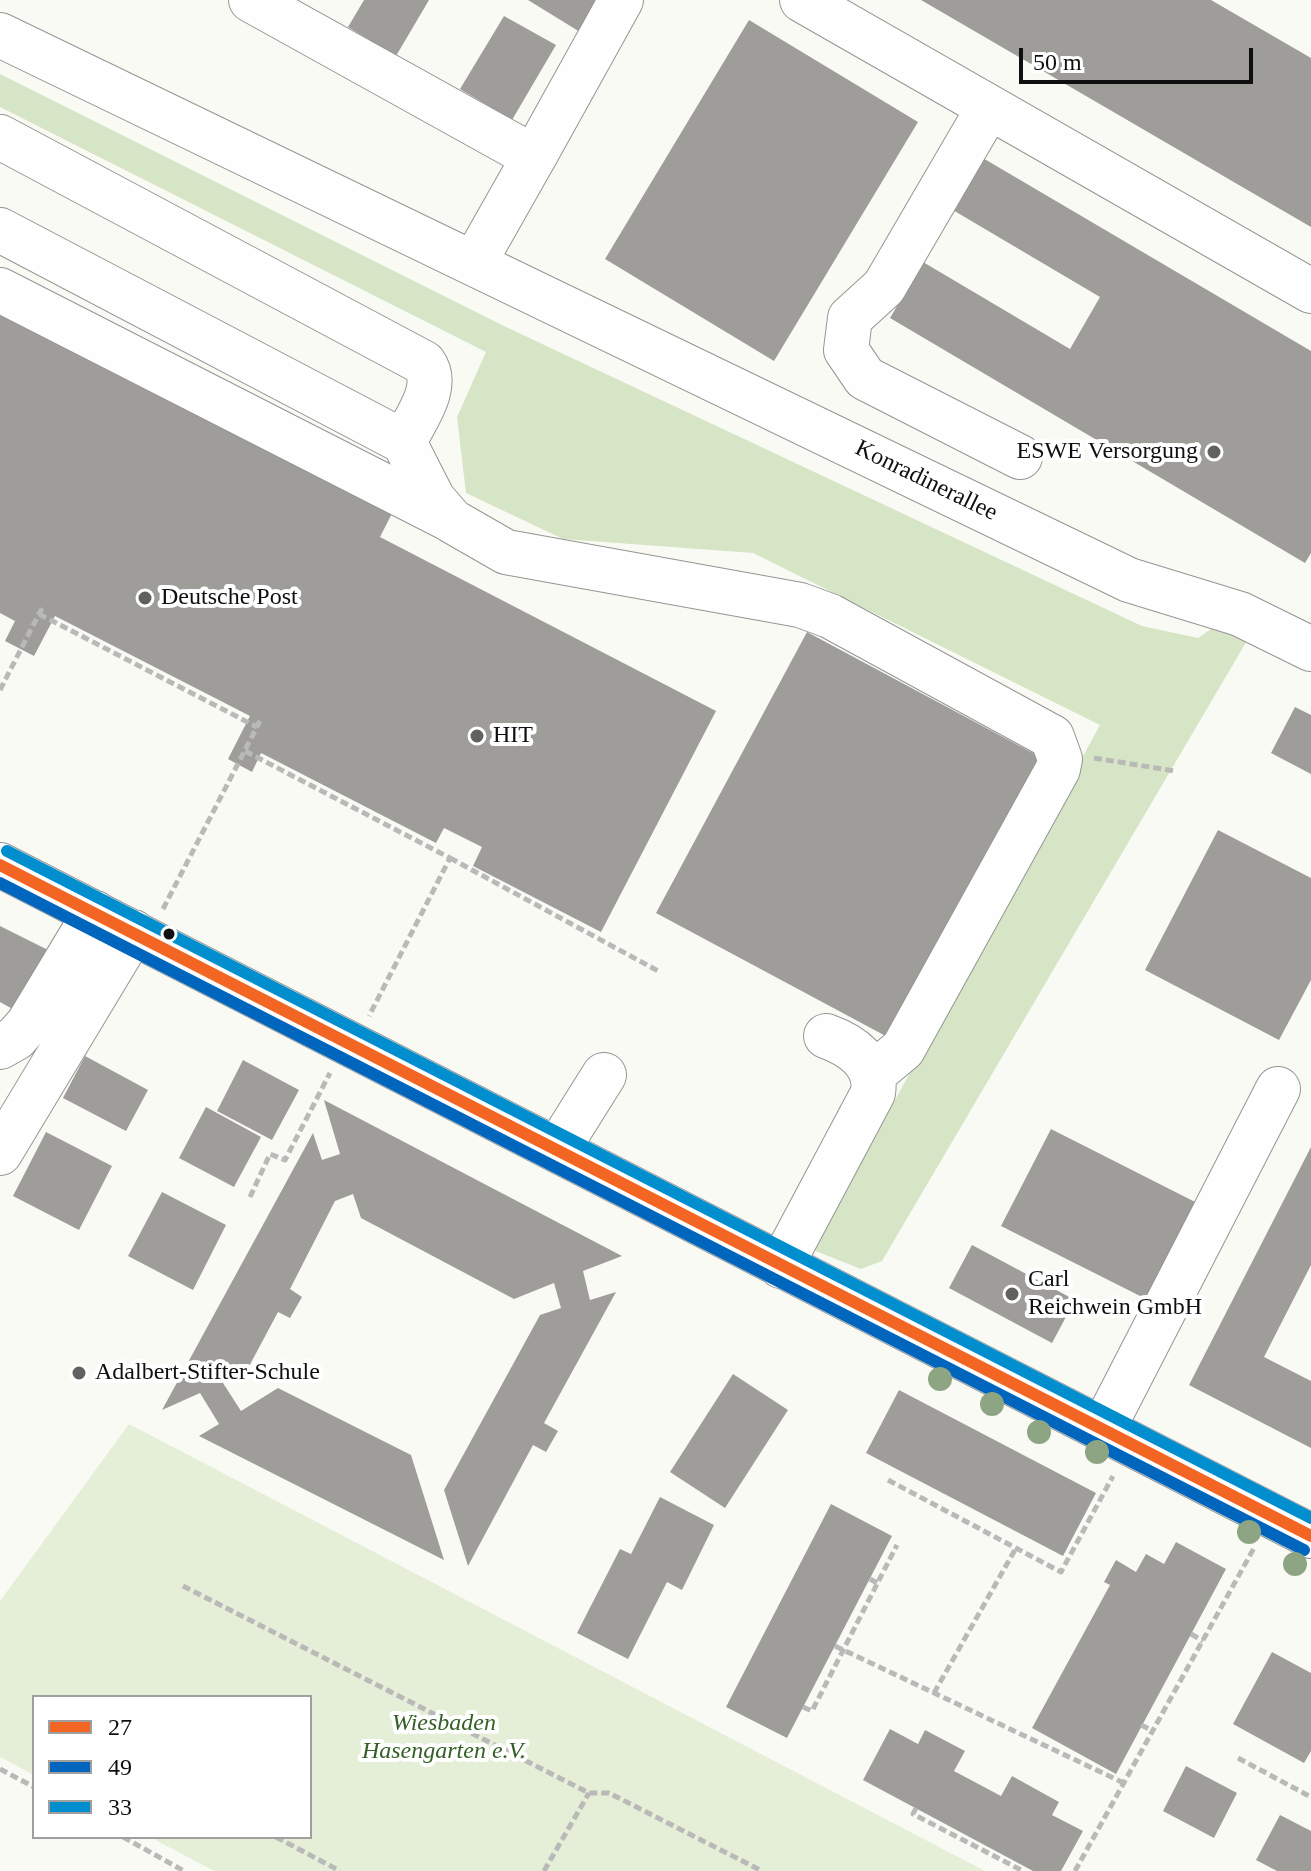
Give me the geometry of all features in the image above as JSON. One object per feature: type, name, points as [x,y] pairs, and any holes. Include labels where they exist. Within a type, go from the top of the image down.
[{"type":"street","points":[[251,0],[534,157]]},
{"type":"street","points":[[474,263],[621,0]]},
{"type":"street","points":[[802,0],[1311,291]]},
{"type":"street","name":"Konradinerallee","points":[[0,35],[1129,580],[1240,614],[1311,649]]},
{"type":"street","points":[[989,107],[884,287],[850,318],[846,350],[865,378],[1020,457]]},
{"type":"street","points":[[0,137],[424,363],[431,373],[431,386],[404,442]]},
{"type":"street","points":[[0,230],[404,442],[433,499],[452,521]]},
{"type":"street","points":[[0,290],[452,521],[506,552],[800,605],[830,616],[1052,737],[1060,759],[1058,769],[903,1049],[873,1074]]},
{"type":"street","points":[[0,865],[1311,1536]]},
{"type":"street","points":[[0,1047],[16,1038],[28,1024],[95,913]]},
{"type":"street","points":[[0,1153],[140,936]]},
{"type":"street","points":[[781,1266],[870,1101],[873,1074],[859,1054],[826,1036]]},
{"type":"street","points":[[557,1150],[604,1075]]},
{"type":"street","points":[[1117,1436],[1278,1089]]},
{"type":"path","points":[[0,690],[41,611],[259,724],[140,936]]},
{"type":"path","points":[[245,751],[660,972]]},
{"type":"path","points":[[1106,757],[1175,771]]},
{"type":"path","points":[[250,1197],[270,1154],[285,1160],[450,858]]},
{"type":"path","points":[[888,1480],[1061,1572],[1117,1436]]},
{"type":"path","points":[[1075,1871],[1272,1516]]},
{"type":"path","points":[[803,1707],[812,1711],[897,1545]]},
{"type":"path","points":[[934,1693],[1016,1548]]},
{"type":"path","points":[[870,1579],[877,1583]]},
{"type":"path","points":[[183,1586],[589,1793],[609,1793],[762,1871]]},
{"type":"path","points":[[1191,1634],[1203,1641]]},
{"type":"path","points":[[835,1646],[1124,1783]]},
{"type":"path","points":[[1141,1725],[1153,1731]]},
{"type":"path","points":[[1238,1758],[1311,1797]]},
{"type":"path","points":[[0,1769],[32,1786]]},
{"type":"path","points":[[544,1871],[589,1793]]},
{"type":"path","points":[[916,1808],[913,1814],[1004,1858],[1023,1871]]},
{"type":"path","points":[[127,1839],[184,1871]]},
{"type":"path","points":[[280,1839],[340,1871]]},
{"type":"green space","points":[[0,74],[506,327],[1142,626],[1198,638],[1214,627],[1248,639],[882,1261],[861,1269],[813,1250],[1100,725],[753,553],[563,539],[466,493],[457,417],[486,352],[0,107]]},
{"type":"green space","name":"Wiesbaden Hasengarten e.V.","points":[[129,1424],[985,1871],[214,1871],[154,1839],[312,1839],[312,1695],[32,1695],[32,1774],[0,1757],[0,1601]]},
{"type":"building","points":[[364,0],[429,0],[396,56],[348,27]]},
{"type":"building","points":[[528,0],[599,0],[580,32]]},
{"type":"building","points":[[921,0],[1211,0],[1311,58],[1311,227]]},
{"type":"building","points":[[504,16],[556,45],[512,120],[460,89]]},
{"type":"building","points":[[749,20],[918,122],[774,361],[605,259]]},
{"type":"building","name":"ESWE Versorgung","points":[[976,154],[1311,351],[1311,553],[1305,563],[890,318],[923,262],[1070,349],[1100,297],[946,206]]},
{"type":"building","points":[[0,273],[407,484],[380,537],[716,711],[601,932],[473,866],[482,847],[444,828],[436,843],[261,753],[252,772],[228,759],[250,716],[55,616],[34,656],[5,641],[15,621],[0,613]]},
{"type":"building","points":[[807,632],[1046,760],[895,1041],[656,913]]},
{"type":"building","points":[[1295,707],[1311,715],[1311,774],[1271,753]]},
{"type":"building","points":[[1218,830],[1311,878],[1311,980],[1279,1040],[1145,970]]},
{"type":"building","points":[[0,926],[50,951],[18,1012],[0,1002]]},
{"type":"building","points":[[85,1056],[148,1090],[126,1131],[63,1098]]},
{"type":"building","points":[[243,1060],[299,1090],[272,1140],[217,1111]]},
{"type":"building","points":[[324,1100],[622,1256],[583,1271],[590,1300],[616,1292],[544,1423],[558,1431],[546,1452],[533,1445],[468,1566],[444,1490],[540,1315],[561,1308],[554,1283],[514,1299],[361,1218],[353,1194],[335,1201],[290,1289],[302,1297],[290,1318],[278,1312],[246,1372],[223,1383],[241,1411],[278,1388],[411,1455],[444,1560],[199,1436],[219,1424],[200,1393],[162,1410],[313,1133],[322,1160],[340,1154]]},
{"type":"building","points":[[206,1107],[261,1137],[234,1187],[179,1158]]},
{"type":"building","points":[[1051,1129],[1205,1207],[1156,1304],[1001,1226]]},
{"type":"building","points":[[46,1132],[112,1166],[79,1230],[13,1196]]},
{"type":"building","points":[[1311,1147],[1311,1265],[1264,1357],[1311,1381],[1311,1448],[1189,1385]]},
{"type":"building","points":[[162,1192],[226,1225],[193,1290],[128,1256]]},
{"type":"building","name":"Carl Reichwein GmbH","points":[[972,1245],[1075,1300],[1052,1343],[949,1288]]},
{"type":"building","points":[[733,1374],[788,1410],[725,1508],[670,1472]]},
{"type":"building","points":[[899,1390],[1096,1493],[1063,1556],[866,1453]]},
{"type":"building","points":[[660,1497],[714,1525],[682,1590],[667,1582],[628,1659],[577,1633],[620,1549],[631,1554]]},
{"type":"building","points":[[831,1504],[892,1536],[787,1738],[726,1707]]},
{"type":"building","points":[[1176,1542],[1226,1569],[1116,1774],[1032,1728],[1110,1585],[1104,1582],[1116,1560],[1136,1572],[1146,1554],[1164,1564]]},
{"type":"building","points":[[1272,1652],[1311,1673],[1311,1751],[1304,1763],[1233,1724]]},
{"type":"building","points":[[890,1729],[918,1744],[925,1730],[965,1751],[954,1771],[1001,1796],[1012,1776],[1059,1802],[1052,1815],[1083,1831],[1061,1871],[1033,1871],[863,1780]]},
{"type":"building","points":[[1186,1766],[1237,1793],[1214,1838],[1163,1811]]},
{"type":"building","points":[[1280,1815],[1311,1831],[1311,1871],[1277,1871],[1256,1860]]},
{"type":"transit line","name":"33","points":[[7,851],[1311,1518]]},
{"type":"transit line","name":"27","points":[[0,865],[1311,1536]]},
{"type":"transit line","name":"49","points":[[0,883],[1304,1550]]},
{"type":"place","name":"ESWE Versorgung","points":[[1214,452]]},
{"type":"place","name":"Deutsche Post","points":[[145,598]]},
{"type":"place","name":"HIT","points":[[477,736]]},
{"type":"place","name":"Carl Reichwein GmbH","points":[[1012,1294]]},
{"type":"place","name":"Adalbert-Stifter-Schule","points":[[79,1373]]}]
